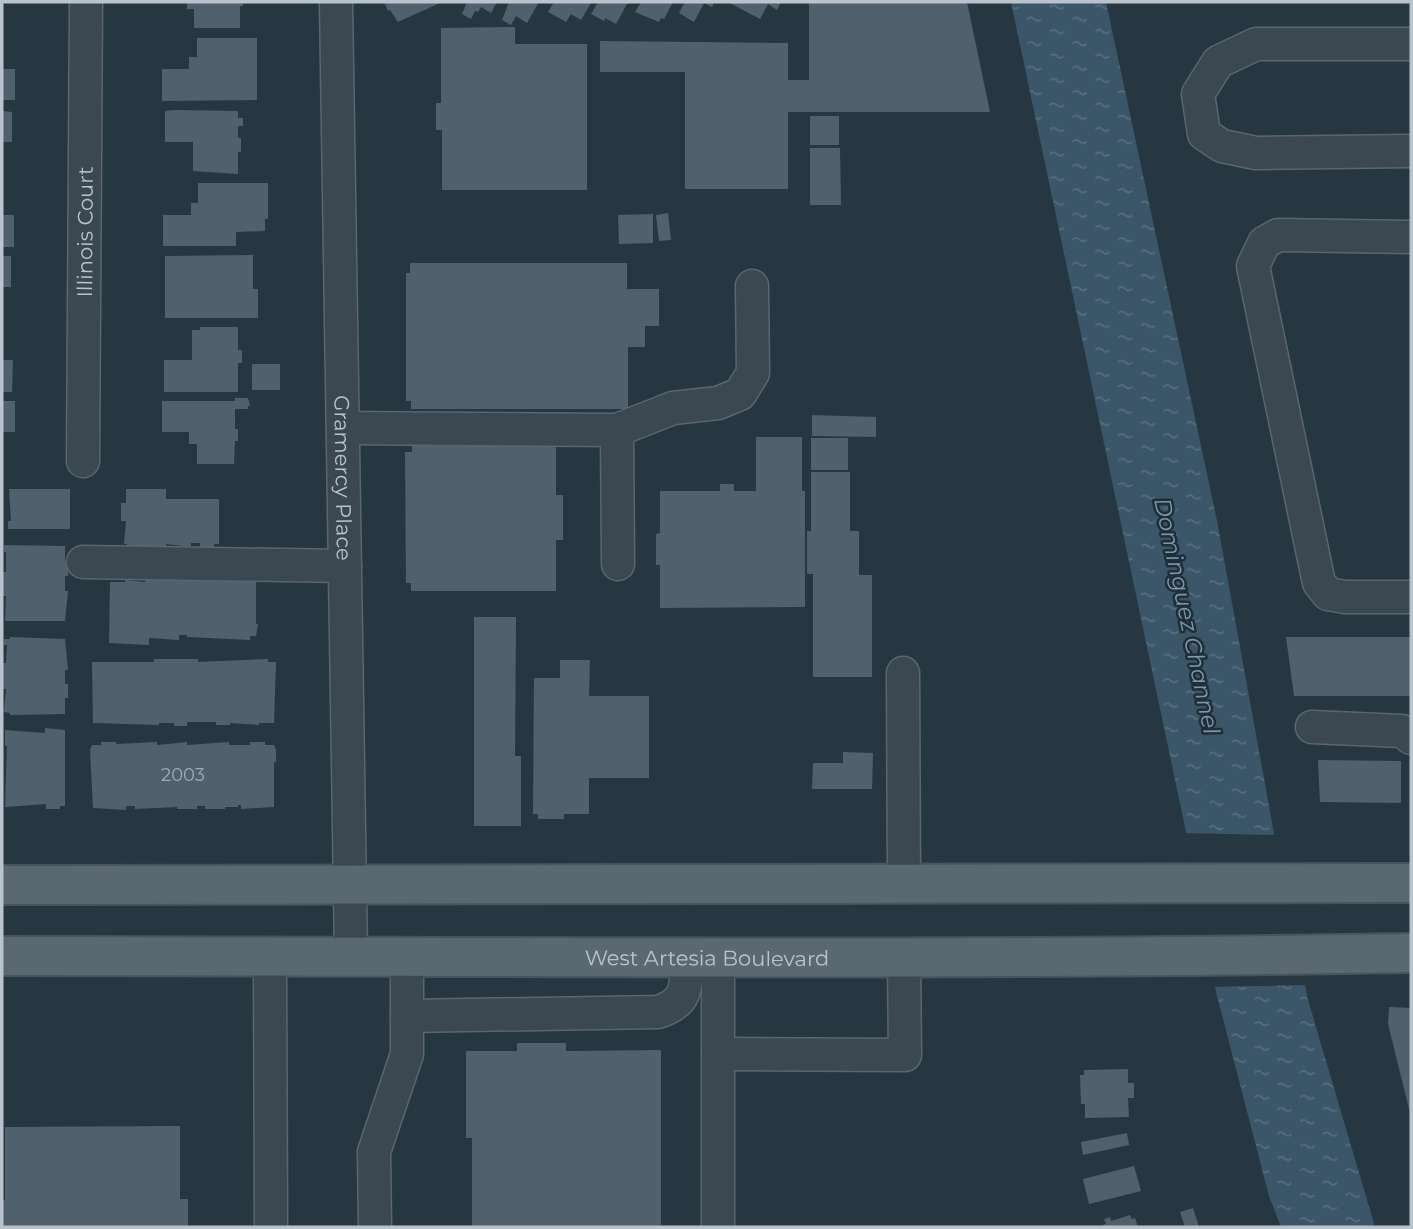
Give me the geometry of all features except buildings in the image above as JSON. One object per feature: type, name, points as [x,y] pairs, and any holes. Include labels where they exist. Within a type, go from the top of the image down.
[{"type":"main road","points":[[2,885],[1411,883]]},
{"type":"main road","name":"West Artesia Boulevard","points":[[2,956],[904,958],[1411,953]]},
{"type":"street","name":"Illinois Court","points":[[83,461],[86,2]]},
{"type":"street","name":"Gramercy Place","points":[[336,2],[351,955]]},
{"type":"street","points":[[1411,44],[1256,44],[1218,62],[1198,94],[1203,134],[1222,146],[1256,153],[1411,151]]},
{"type":"street","points":[[1411,237],[1278,235],[1264,243],[1253,267],[1320,583],[1328,594],[1345,597],[1411,597]]},
{"type":"street","points":[[343,428],[617,430],[673,408],[718,403],[740,394],[753,373],[752,286]]},
{"type":"street","points":[[617,430],[618,564]]},
{"type":"street","points":[[83,562],[345,566]]},
{"type":"street","points":[[903,673],[904,884]]},
{"type":"street","points":[[1312,727],[1402,731],[1411,738]]},
{"type":"street","points":[[375,1227],[374,1152],[407,1054],[407,955]]},
{"type":"street","points":[[270,956],[271,1227]]},
{"type":"street","points":[[407,1016],[658,1012],[674,1007],[703,958]]},
{"type":"street","points":[[703,958],[718,1054],[718,1227]]},
{"type":"street","points":[[718,1054],[905,1055],[904,958]]},
{"type":"water","name":"Dominguez Channel","points":[[1011,2],[1106,2],[1217,521],[1273,828],[1308,1000],[1375,1227],[1281,1227],[1269,1196],[1216,992],[1185,827]]},
{"type":"pier","points":[[1182,833],[1278,835],[1308,985],[1212,987]]}]
